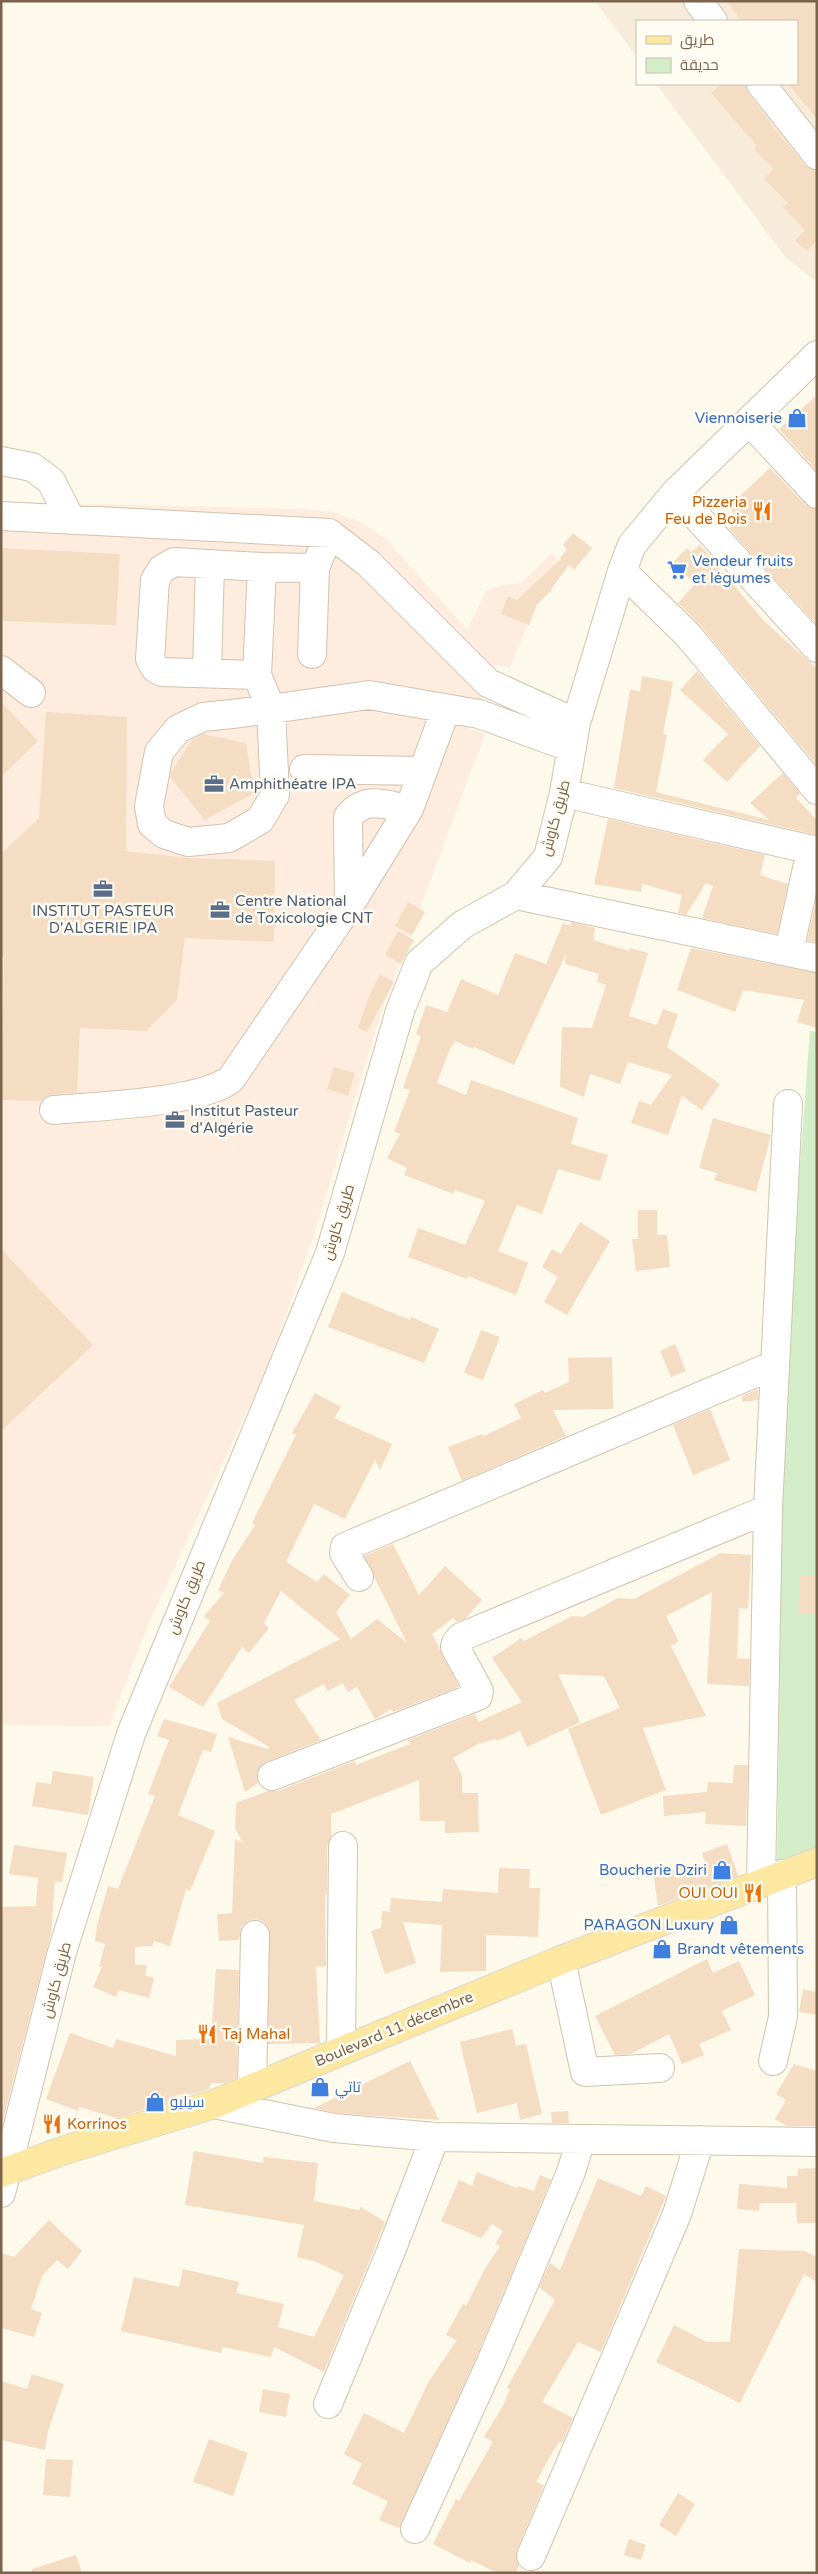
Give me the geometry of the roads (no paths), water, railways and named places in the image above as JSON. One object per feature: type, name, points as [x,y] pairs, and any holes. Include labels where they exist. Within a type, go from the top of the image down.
[{"type":"main road","name":"Boulevard 11 décembre","points":[[3,2179],[68,2149],[214,2104],[561,1960],[772,1877],[817,1862]]},
{"type":"street","points":[[698,1],[712,20]]},
{"type":"street","points":[[763,85],[817,155]]},
{"type":"street","name":"طريق كاوش","points":[[3,2179],[62,1952],[131,1734],[330,1253],[400,1011],[419,963],[462,925],[516,895],[548,857],[564,793],[574,735],[632,544],[675,493],[817,355]]},
{"type":"street","points":[[749,421],[817,494]]},
{"type":"street","points":[[1,460],[32,467],[51,481],[71,520]]},
{"type":"street","points":[[675,493],[817,648]]},
{"type":"street","points":[[1,516],[329,533],[368,563],[488,683],[574,735]]},
{"type":"street","points":[[312,654],[315,568],[329,533]]},
{"type":"street","points":[[257,675],[162,672],[155,668],[150,659],[155,580],[162,569],[174,562],[315,568]]},
{"type":"street","points":[[207,673],[210,564]]},
{"type":"street","points":[[262,567],[257,675],[271,709],[275,795],[260,820],[229,838],[188,842],[164,834],[152,824],[149,806],[158,752],[178,729],[203,717],[271,709],[369,695],[480,714],[574,735]]},
{"type":"street","points":[[622,572],[687,634],[815,786]]},
{"type":"street","points":[[1,670],[31,693]]},
{"type":"street","points":[[54,1110],[183,1097],[223,1086],[239,1071],[348,906],[409,809],[446,708]]},
{"type":"street","points":[[304,769],[423,771]]},
{"type":"street","points":[[564,793],[814,851],[789,951]]},
{"type":"street","points":[[348,906],[348,817],[356,807],[365,802],[409,809]]},
{"type":"street","points":[[516,895],[817,958]]},
{"type":"street","points":[[772,2061],[783,2017],[772,1877],[768,1509],[788,1104]]},
{"type":"street","points":[[359,1576],[344,1553],[345,1547],[774,1365]]},
{"type":"street","points":[[272,1776],[478,1696],[479,1691],[455,1647],[456,1642],[461,1637],[768,1509]]},
{"type":"street","points":[[341,2051],[343,1846]]},
{"type":"street","points":[[252,2088],[255,1935]]},
{"type":"street","points":[[561,1960],[585,2072],[660,2068]]},
{"type":"street","points":[[214,2104],[334,2128],[435,2137],[817,2142]]},
{"type":"street","points":[[328,2404],[392,2252],[435,2137]]},
{"type":"street","points":[[415,2529],[491,2362],[571,2172],[581,2139]]},
{"type":"street","points":[[531,2556],[677,2214],[700,2140]]},
{"type":"place","name":"Viennoiserie","points":[[797,418]]},
{"type":"place","name":"Pizzeria Feu de Bois","points":[[762,511]]},
{"type":"place","name":"Vendeur fruits et légumes","points":[[677,570]]},
{"type":"place","name":"Amphithéatre IPA","points":[[214,784]]},
{"type":"place","name":"INSTITUT PASTEUR D'ALGERIE IPA","points":[[103,889]]},
{"type":"place","name":"Centre National de Toxicologie CNT","points":[[220,910]]},
{"type":"place","name":"Institut Pasteur d'Algérie","points":[[175,1120]]},
{"type":"place","name":"Boucherie Dziri","points":[[722,1870]]},
{"type":"place","name":"OUI OUI","points":[[753,1893]]},
{"type":"place","name":"PARAGON Luxury","points":[[729,1925]]},
{"type":"place","name":"Brandt vêtements","points":[[662,1949]]},
{"type":"place","name":"Taj Mahal","points":[[207,2034]]},
{"type":"place","name":"تاتي","points":[[320,2087]]},
{"type":"place","name":"سيليو","points":[[155,2102]]},
{"type":"place","name":"Korrinos","points":[[52,2124]]}]
